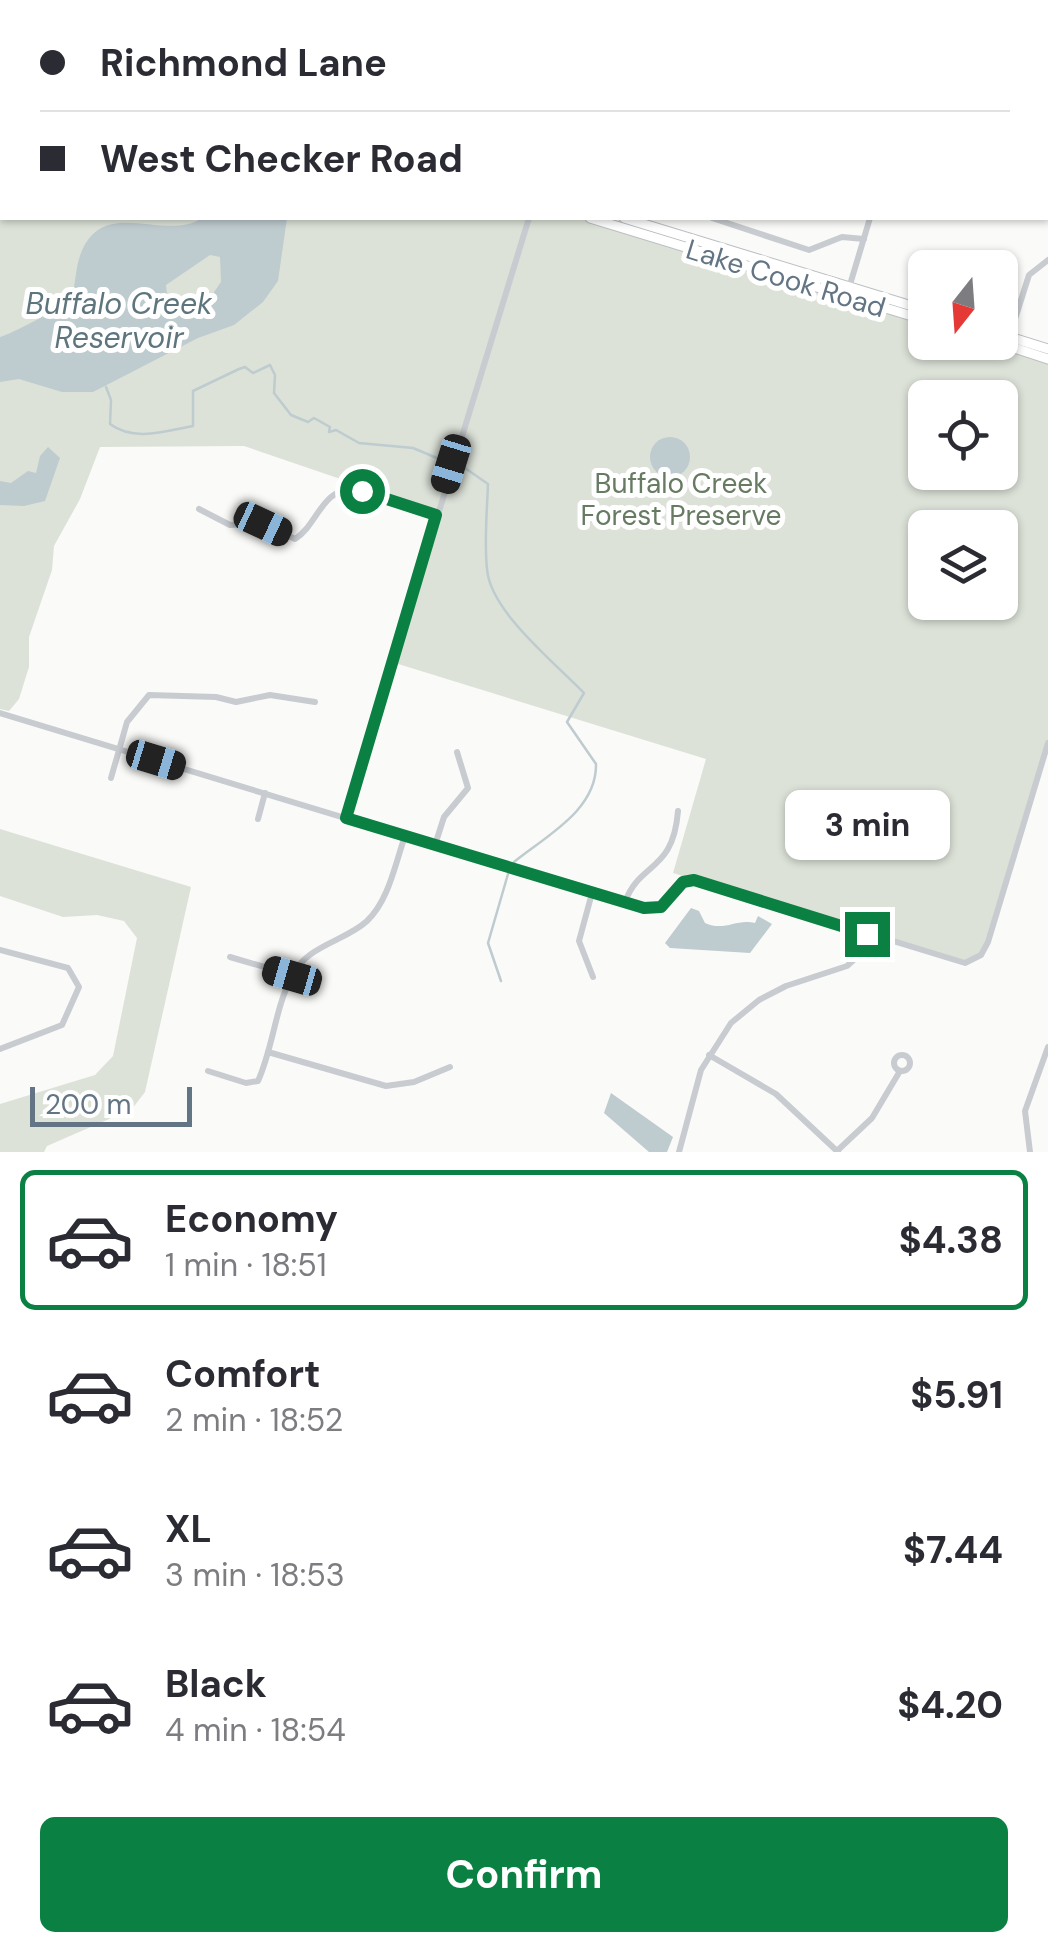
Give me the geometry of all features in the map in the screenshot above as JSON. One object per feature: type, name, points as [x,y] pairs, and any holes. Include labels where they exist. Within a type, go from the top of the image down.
[{"type":"main road","name":"Lake Cook Road","points":[[597,220],[908,306]]},
{"type":"main road","name":"Lake Cook Road","points":[[630,220],[908,314]]},
{"type":"main road","points":[[1018,343],[1048,348]]},
{"type":"main road","points":[[1018,346],[1048,358]]},
{"type":"street","points":[[346,818],[529,220]]},
{"type":"street","points":[[718,220],[809,250],[842,238],[864,238]]},
{"type":"street","points":[[848,291],[869,220]]},
{"type":"street","points":[[1018,302],[1029,275],[1048,260]]},
{"type":"street","points":[[199,508],[230,525],[263,524],[295,539],[334,494],[344,491],[362,491],[436,515]]},
{"type":"street","points":[[111,778],[134,710],[149,695],[216,697],[236,702],[270,695],[315,702]]},
{"type":"street","points":[[0,713],[625,902],[657,909],[683,882],[694,880],[957,963],[981,956],[1048,743]]},
{"type":"street","points":[[435,845],[444,818],[468,788],[458,752]]},
{"type":"street","points":[[258,820],[265,793]]},
{"type":"street","points":[[625,902],[634,884],[667,855],[678,811]]},
{"type":"street","points":[[208,1071],[246,1083],[258,1081],[292,976],[311,954],[352,932],[372,915],[383,900],[405,836]]},
{"type":"street","points":[[592,892],[579,941],[593,977]]},
{"type":"street","points":[[679,1152],[697,1083],[709,1055],[748,1008],[786,986],[847,966],[858,956],[867,934]]},
{"type":"street","points":[[0,950],[68,968],[78,986],[70,1015],[58,1028],[0,1049]]},
{"type":"street","points":[[230,958],[292,976]]},
{"type":"street","points":[[1030,1152],[1025,1112],[1048,1047]]},
{"type":"street","points":[[268,1052],[386,1086],[414,1082],[450,1067]]},
{"type":"street","points":[[709,1055],[776,1094],[838,1152],[872,1118],[900,1071]]},
{"type":"green space","name":"Buffalo Creek Forest Preserve","points":[[0,220],[584,220],[908,320],[908,360],[1018,360],[1018,354],[1048,363],[1048,743],[985,950],[968,963],[673,873],[706,759],[395,663],[440,513],[244,446],[100,447],[80,499],[54,546],[52,570],[29,637],[29,667],[19,699],[9,711],[0,709]]},
{"type":"green space","points":[[0,829],[191,887],[145,1092],[132,1109],[47,1146],[44,1152],[0,1152],[0,1104],[95,1075],[113,1056],[137,938],[124,921],[97,915],[63,917],[0,896]]},
{"type":"water","name":"Buffalo Creek Reservoir","points":[[197,220],[287,220],[278,281],[263,302],[234,325],[198,338],[93,392],[62,392],[19,379],[0,382],[0,337],[71,300],[79,259],[91,236],[120,223],[171,226]],"holes":[[[210,255],[220,257],[221,282],[212,295],[168,303],[166,285]]]},
{"type":"water","points":[[670,437],[684,443],[690,457],[684,471],[670,477],[656,471],[650,457],[656,443]]},
{"type":"water","points":[[48,447],[60,458],[45,501],[24,506],[0,505],[0,481],[11,483],[28,471],[36,473],[40,456]]},
{"type":"water","points":[[691,908],[712,925],[755,923],[758,916],[772,924],[750,953],[670,948],[665,943]]},
{"type":"water","points":[[611,1093],[673,1137],[667,1152],[649,1152],[604,1113]]},
{"type":"waterway","points":[[106,387],[111,400],[110,424],[129,433],[161,432],[193,426],[193,391],[239,369],[245,367],[253,373],[270,365],[275,375],[274,393],[291,415],[308,422],[314,418],[330,427],[329,432],[336,430],[359,443],[413,448],[444,461]]},
{"type":"waterway","points":[[465,468],[488,484],[486,548],[491,585],[511,619],[584,693],[567,722],[596,764],[594,780],[579,808],[514,862]]},
{"type":"waterway","points":[[501,981],[488,943],[508,874]]},
{"type":"route","points":[[362,491],[436,515],[346,818],[644,908],[665,905],[683,882],[694,880],[867,934]]}]
